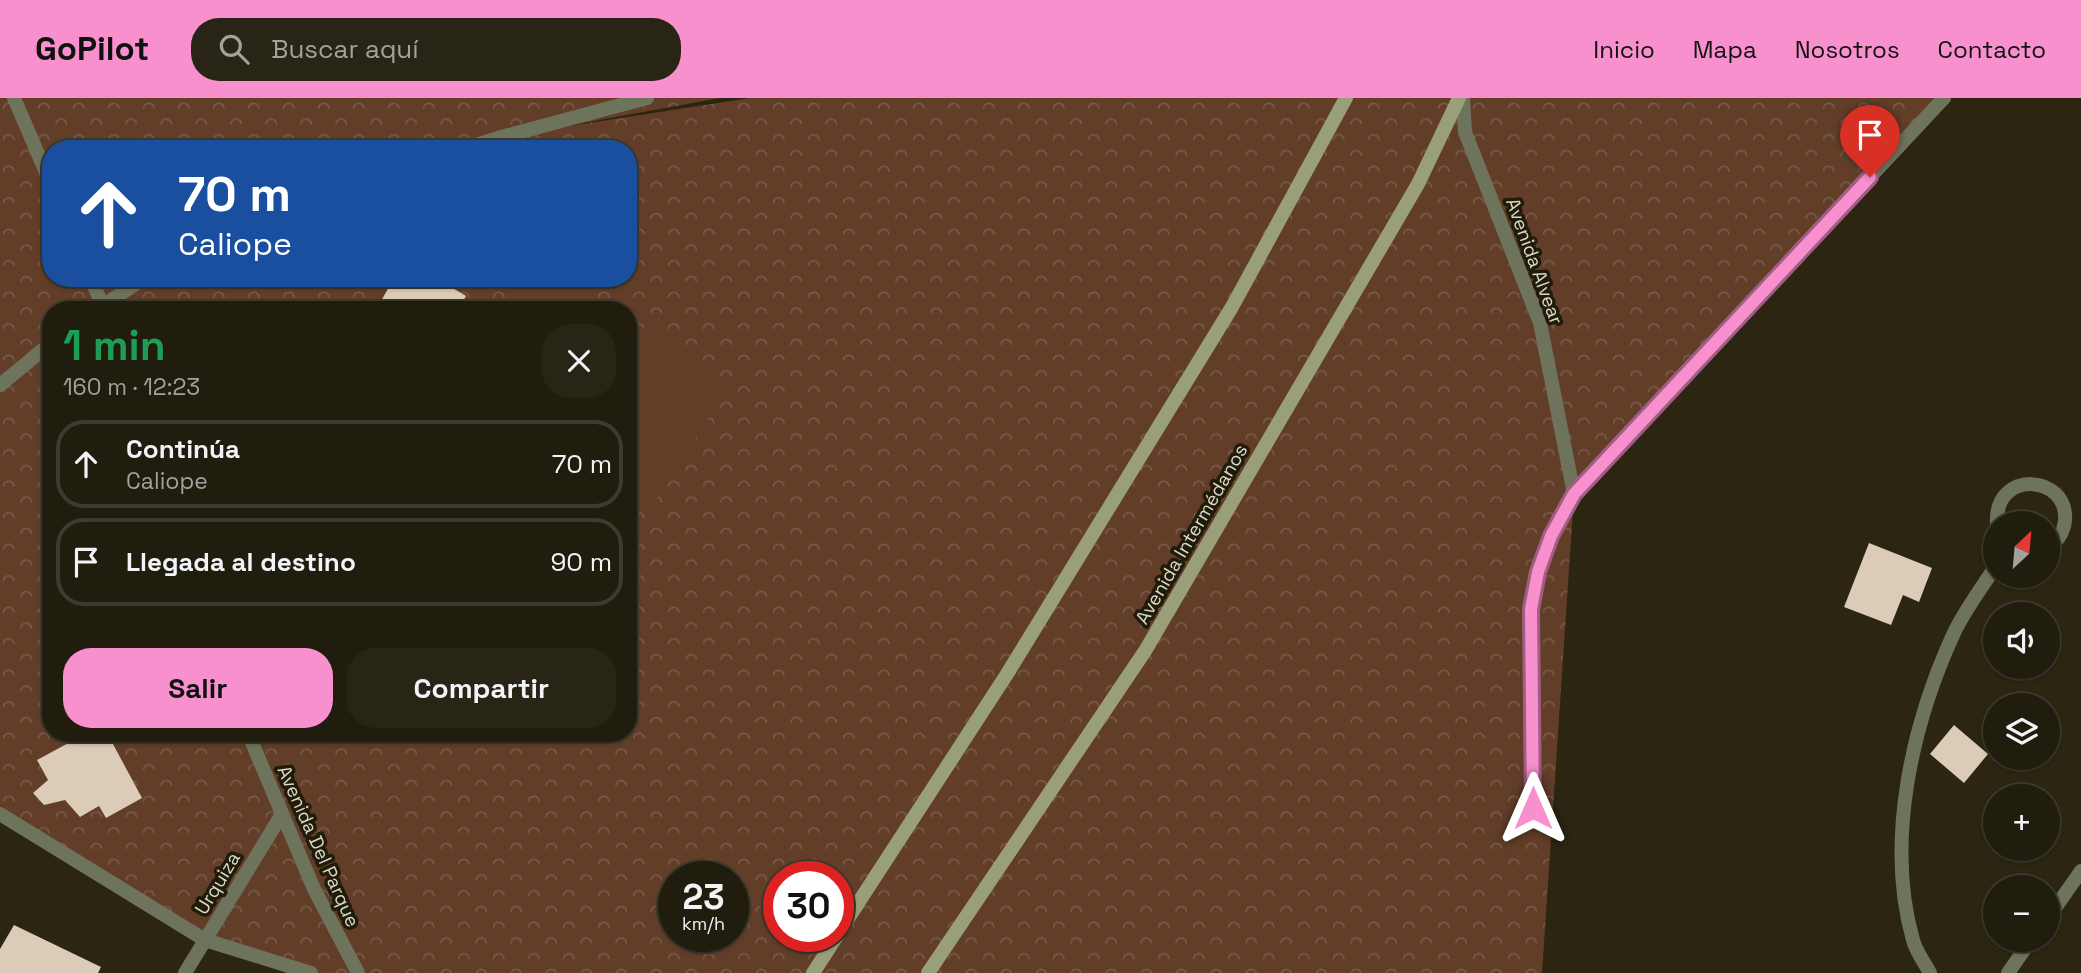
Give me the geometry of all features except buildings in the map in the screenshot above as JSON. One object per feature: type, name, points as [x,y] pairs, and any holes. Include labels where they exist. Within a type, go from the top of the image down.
[{"type":"main road","points":[[854,909],[1007,674],[1232,307],[1346,98]]},
{"type":"main road","name":"Avenida Intermédanos","points":[[928,973],[1145,651],[1418,184],[1461,98]]},
{"type":"main road","points":[[813,973],[826,952]]},
{"type":"street","points":[[14,98],[42,163]]},
{"type":"street","points":[[490,140],[647,98]]},
{"type":"street","name":"Avenida Alvear","points":[[1461,98],[1465,132],[1540,323],[1574,494]]},
{"type":"street","points":[[1533,808],[1531,609],[1538,572],[1551,536],[1574,494],[1944,98]]},
{"type":"street","points":[[111,301],[132,287]]},
{"type":"street","points":[[0,386],[42,351]]},
{"type":"street","points":[[1998,511],[2005,495],[2024,484],[2045,486],[2055,493],[2065,513],[2060,536]]},
{"type":"street","points":[[1930,973],[1913,943],[1902,874],[1906,786],[1926,700],[1954,632],[1983,586]]},
{"type":"street","name":"Avenida Del Parque","points":[[252,742],[314,889],[358,973]]},
{"type":"street","points":[[0,814],[205,940],[311,973]]},
{"type":"street","name":"Urquiza","points":[[185,973],[282,814]]},
{"type":"street","points":[[2060,901],[2081,871]]},
{"type":"street","points":[[2008,973],[2023,952]]},
{"type":"green space","points":[[0,98],[720,98],[550,129],[750,98],[1944,98],[1574,494],[1542,973],[311,973],[205,940],[0,814]]},
{"type":"green space","points":[[513,287],[579,287],[601,301],[505,301]]},
{"type":"green space","points":[[637,324],[730,383],[649,511],[637,503]]},
{"type":"route","points":[[1533,808],[1531,609],[1538,572],[1551,536],[1574,494],[1870,177]]}]
